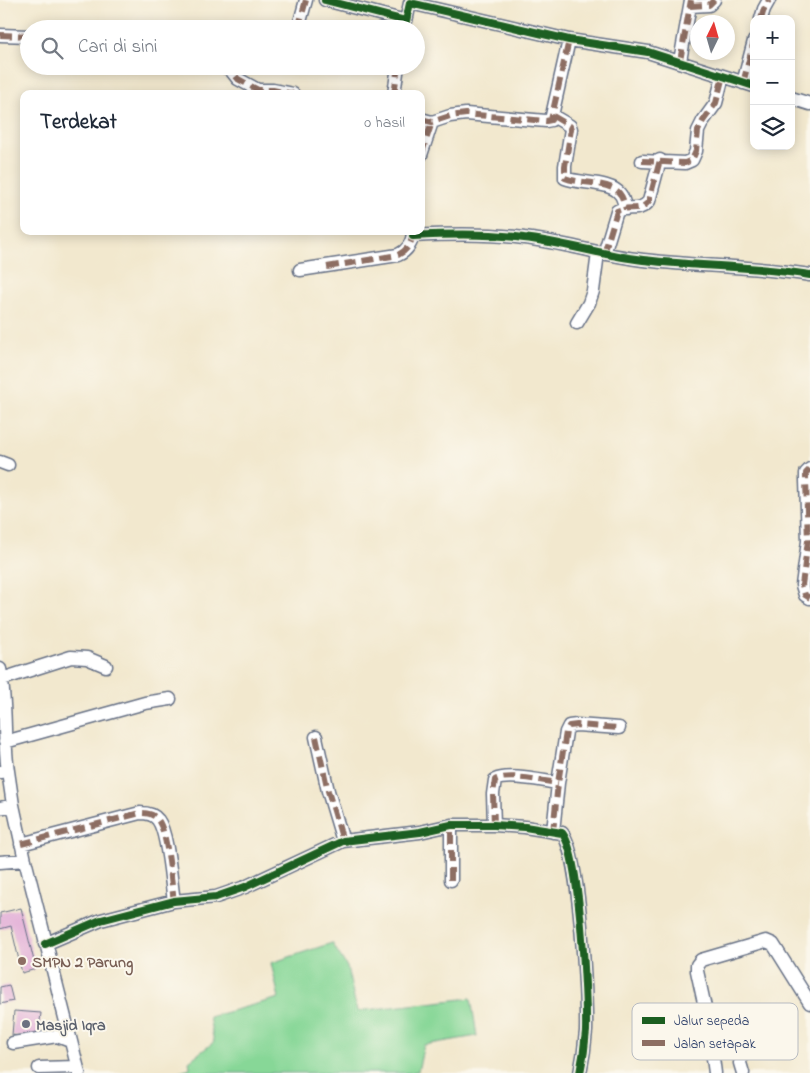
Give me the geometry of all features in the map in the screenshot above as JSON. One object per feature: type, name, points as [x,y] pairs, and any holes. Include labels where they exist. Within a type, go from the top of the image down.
[{"type":"street","points":[[300,20],[306,0]]},
{"type":"street","points":[[325,0],[389,20]]},
{"type":"street","points":[[680,61],[691,3],[709,5],[714,0]]},
{"type":"street","points":[[762,15],[768,0]]},
{"type":"street","points":[[406,20],[410,3],[569,40],[648,52],[749,85],[752,60]]},
{"type":"street","points":[[0,35],[20,36]]},
{"type":"street","points":[[427,121],[466,114],[551,120],[569,40]]},
{"type":"street","points":[[235,75],[238,79],[258,90],[273,90]]},
{"type":"street","points":[[395,90],[397,75]]},
{"type":"street","points":[[642,161],[685,162],[692,160],[696,151],[698,131],[716,103],[723,76]]},
{"type":"street","points":[[795,99],[810,104]]},
{"type":"street","points":[[553,116],[572,128],[565,166],[566,178],[590,182],[617,190],[621,194],[626,209]]},
{"type":"street","points":[[577,323],[589,303],[601,253],[616,214],[620,210],[642,208],[649,201],[660,160]]},
{"type":"street","points":[[425,234],[523,238],[634,259],[690,265],[781,270],[810,275]]},
{"type":"street","points":[[300,270],[398,255],[411,244],[413,235]]},
{"type":"street","points":[[810,469],[806,473],[808,541],[802,585],[805,595],[810,598]]},
{"type":"street","points":[[39,1068],[78,1070],[45,944],[4,772],[5,717],[1,674],[71,657],[87,658],[106,666]]},
{"type":"street","points":[[5,742],[145,703],[170,699]]},
{"type":"street","points":[[553,832],[558,783],[566,732],[569,726],[619,728]]},
{"type":"street","points":[[316,737],[328,791],[343,841]]},
{"type":"street","points":[[494,825],[493,794],[495,780],[509,777],[558,783]]},
{"type":"street","points":[[0,808],[13,805]]},
{"type":"street","points":[[21,844],[140,813],[153,815],[158,820],[164,836],[174,902]]},
{"type":"street","points":[[451,825],[451,880]]},
{"type":"street","points":[[45,944],[102,920],[174,902],[216,897],[245,887],[343,841],[420,832],[451,825],[525,827],[562,833],[566,838],[574,864],[582,942],[586,1030],[580,1073]]},
{"type":"street","points":[[0,862],[25,860]]},
{"type":"street","points":[[704,1003],[697,965],[701,960],[766,941],[773,944],[810,1003]]},
{"type":"street","points":[[14,1043],[56,1036],[70,1041]]},
{"type":"street","points":[[713,1060],[715,1073]]},
{"type":"green space","points":[[332,943],[347,967],[357,1011],[471,998],[477,1036],[424,1045],[418,1071],[409,1073],[174,1073],[190,1068],[189,1061],[214,1042],[209,1017],[279,998],[271,963]]},
{"type":"building","points":[[21,908],[36,969],[22,973],[11,926],[0,929],[0,913]]},
{"type":"building","points":[[9,985],[13,1001],[0,1004],[0,987]]},
{"type":"building","name":"Masjid Iqra","points":[[14,1011],[41,1013],[38,1038],[12,1035]]},
{"type":"marked path","points":[[300,20],[306,0]]},
{"type":"marked path","points":[[680,61],[691,0]]},
{"type":"marked path","points":[[690,6],[709,5],[714,0]]},
{"type":"marked path","points":[[762,15],[769,0]]},
{"type":"marked path","points":[[0,35],[20,36]]},
{"type":"marked path","points":[[425,120],[432,122],[450,116],[466,114],[551,120],[569,40],[565,39]]},
{"type":"marked path","points":[[743,83],[750,56]]},
{"type":"marked path","points":[[235,75],[238,79],[258,90]]},
{"type":"marked path","points":[[395,90],[397,75]]},
{"type":"marked path","points":[[642,161],[685,163],[692,160],[696,151],[698,131],[716,103],[723,76]]},
{"type":"marked path","points":[[258,90],[273,90]]},
{"type":"marked path","points":[[553,116],[570,126],[571,129],[565,178],[602,185],[616,190],[622,197],[626,209]]},
{"type":"marked path","points":[[425,143],[432,122]]},
{"type":"marked path","points":[[604,254],[617,211],[642,207],[649,201],[660,160]]},
{"type":"marked path","points":[[327,267],[398,255],[409,246],[412,235]]},
{"type":"marked path","points":[[810,469],[806,473],[808,541],[802,585],[805,595],[810,598]]},
{"type":"marked path","points":[[551,832],[553,832],[558,783],[566,732],[569,726],[619,728]]},
{"type":"marked path","points":[[316,737],[328,791],[343,841]]},
{"type":"marked path","points":[[494,825],[493,794],[495,780],[516,777],[558,783]]},
{"type":"marked path","points":[[21,844],[140,813],[150,814],[158,820],[164,836],[174,901]]},
{"type":"marked path","points":[[451,825],[451,880]]},
{"type":"cycle path","points":[[325,0],[402,20]]},
{"type":"cycle path","points":[[406,20],[410,3],[569,40],[648,52],[750,85]]},
{"type":"cycle path","points":[[413,236],[468,234],[510,236],[552,242],[636,259],[766,269],[810,275]]},
{"type":"cycle path","points":[[45,944],[101,920],[174,901],[216,897],[245,887],[343,841],[420,832],[451,825],[525,827],[562,833],[568,846],[578,896],[584,960],[586,1031],[580,1073]]},
{"type":"place","name":"SMPN 2 Parung","points":[[22,961]]},
{"type":"place","name":"Masjid Iqra","points":[[26,1024]]}]
